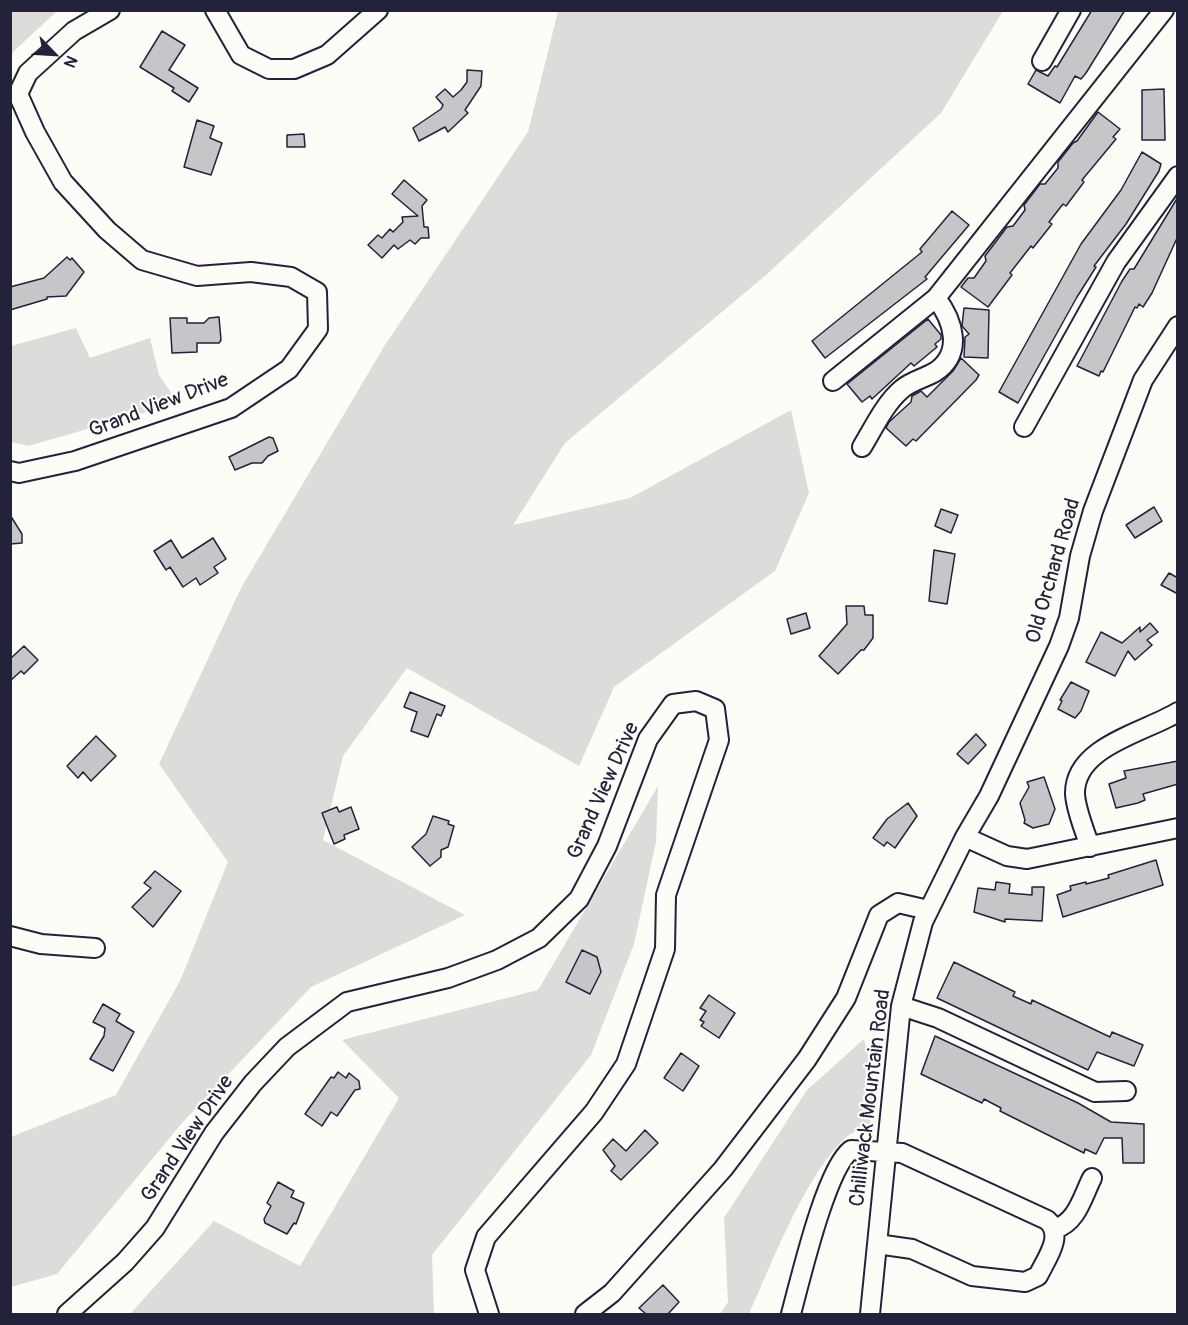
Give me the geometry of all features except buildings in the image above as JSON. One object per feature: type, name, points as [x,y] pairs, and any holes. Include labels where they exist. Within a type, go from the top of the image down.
[{"type":"street","name":"Grand View Drive","points":[[10,471],[19,473],[75,461],[231,408],[289,369],[318,329],[317,292],[291,277],[251,272],[197,276],[142,260],[107,230],[63,182],[35,132],[18,94],[28,73],[74,31],[110,10]]},
{"type":"street","points":[[215,10],[241,55],[269,69],[294,69],[327,55],[378,10]]},
{"type":"street","points":[[1042,61],[1071,10]]},
{"type":"street","points":[[832,381],[936,298],[1164,10]]},
{"type":"street","points":[[1024,427],[1116,262],[1178,176]]},
{"type":"street","points":[[862,447],[901,390],[936,371],[949,356],[953,346],[951,323],[936,298]]},
{"type":"street","name":"Old Orchard Road","points":[[989,796],[1065,632],[1085,532],[1139,391],[1178,326]]},
{"type":"street","name":"Grand View Drive","points":[[67,1314],[125,1262],[155,1227],[214,1133],[253,1083],[296,1040],[347,1002],[448,978],[496,960],[539,938],[579,899],[607,846],[648,739],[673,704],[696,701],[715,709],[720,740],[666,895],[665,949],[626,1065],[594,1112],[486,1237],[475,1269],[489,1314]]},
{"type":"street","points":[[1090,847],[1075,793],[1084,766],[1105,747],[1178,712]]},
{"type":"street","name":"Chilliwack Mountain Road","points":[[870,1314],[901,1006],[922,922],[965,837],[989,796]]},
{"type":"street","points":[[965,837],[1007,856],[1027,859],[1178,828]]},
{"type":"street","points":[[585,1314],[612,1293],[723,1169],[807,1059],[846,998],[879,915],[898,903],[928,910]]},
{"type":"street","points":[[10,936],[41,944],[95,948]]},
{"type":"street","points":[[901,1006],[938,1018],[1095,1092],[1126,1090]]},
{"type":"street","points":[[791,1314],[812,1235],[840,1161],[851,1150],[902,1153],[1047,1220],[1055,1229],[1054,1241],[1038,1276],[1025,1282],[972,1276],[912,1249],[877,1244]]},
{"type":"street","points":[[1055,1229],[1065,1226],[1072,1219],[1092,1179]]},
{"type":"shaded area","points":[[11,10],[57,10],[57,11],[11,54]]},
{"type":"shaded area","points":[[558,11],[1003,11],[941,113],[766,275],[565,443],[513,525],[630,498],[791,410],[809,493],[775,571],[614,687],[579,766],[407,668],[343,756],[323,840],[465,915],[311,987],[182,1123],[57,1274],[11,1287],[11,1137],[116,1095],[180,981],[228,862],[159,764],[241,588],[385,345],[528,132]]},
{"type":"shaded area","points":[[76,328],[90,358],[150,338],[159,375],[178,403],[28,446],[11,442],[11,346]]},
{"type":"shaded area","points":[[658,786],[656,842],[634,944],[591,1055],[432,1255],[434,1314],[130,1314],[214,1221],[300,1266],[399,1098],[342,1040],[538,990]]},
{"type":"shaded area","points":[[864,1039],[875,1085],[870,1126],[849,1135],[819,1170],[792,1218],[749,1314],[720,1314],[728,1302],[724,1218],[807,1090]]}]
